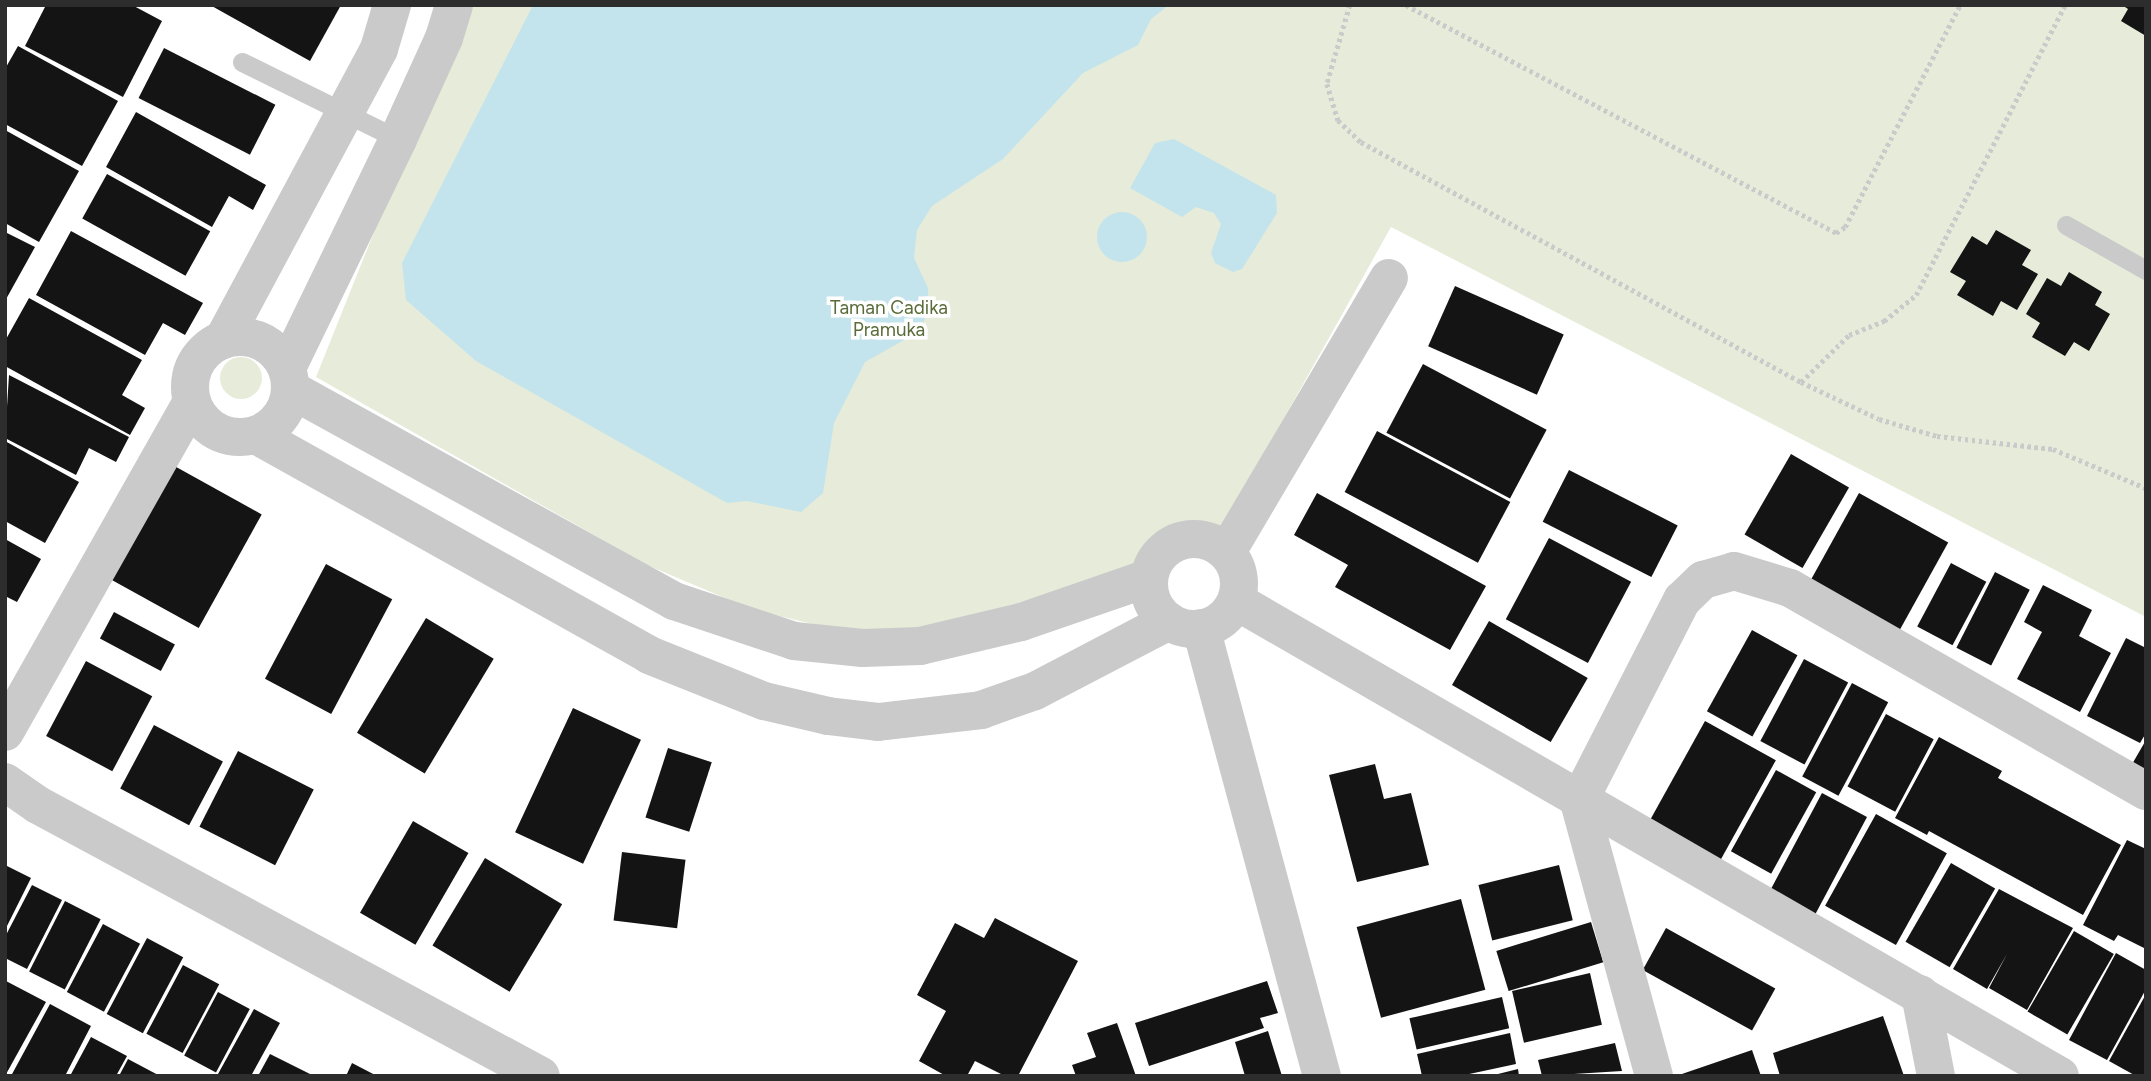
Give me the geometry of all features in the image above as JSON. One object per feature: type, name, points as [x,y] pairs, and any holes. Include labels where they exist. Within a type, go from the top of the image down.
[{"type":"street","points":[[223,340],[379,49],[392,5]]},
{"type":"street","points":[[256,435],[280,418],[288,378],[444,38],[454,5]]},
{"type":"street","points":[[1228,550],[1389,278]]},
{"type":"street","points":[[5,732],[192,402],[192,372],[209,347],[223,340],[253,339],[267,345],[288,378],[674,601],[794,641],[863,649],[920,646],[1021,622],[1149,578]]},
{"type":"street","points":[[192,402],[210,428],[224,435],[256,435],[649,655],[764,701],[828,716],[906,720],[981,710],[1035,691],[1185,624],[1227,614],[1236,601],[1237,572],[1228,550],[1205,540],[1175,543],[1153,564],[1149,578],[1153,603],[1185,624],[1322,1076]]},
{"type":"street","points":[[1654,1076],[1579,801],[1682,600],[1703,580],[1734,571],[1790,588],[2146,791]]},
{"type":"street","points":[[649,655],[674,601]]},
{"type":"street","points":[[1236,601],[2060,1076]]},
{"type":"street","points":[[5,782],[38,805],[541,1076]]},
{"type":"street","points":[[1920,994],[1936,1076]]},
{"type":"lane","points":[[242,62],[398,139]]},
{"type":"lane","points":[[2066,226],[2146,270]]},
{"type":"path","points":[[1350,5],[1327,84],[1338,120],[1361,142],[1801,382],[1879,419],[1937,436],[2053,449],[2146,488]]},
{"type":"path","points":[[1406,5],[1417,8],[1836,233],[1845,227],[1960,5]]},
{"type":"path","points":[[1801,382],[1849,335],[1884,321],[1916,295],[2064,5]]},
{"type":"green space","name":"Taman Cadika Pramuka","points":[[465,5],[2146,5],[2146,617],[1391,227],[1222,529],[1177,525],[1145,544],[1134,569],[916,633],[845,632],[751,609],[647,565],[316,377]]},
{"type":"green space","points":[[241,357],[256,363],[262,378],[256,393],[241,399],[226,393],[220,378],[226,363]]},
{"type":"water","points":[[533,5],[1169,5],[1151,19],[1138,45],[1083,73],[1003,159],[932,206],[917,230],[914,258],[928,288],[929,314],[913,335],[865,362],[834,423],[823,493],[801,512],[747,501],[727,503],[476,361],[406,300],[402,263]]},
{"type":"water","points":[[1174,139],[1276,195],[1277,213],[1242,269],[1233,272],[1215,263],[1211,253],[1221,224],[1214,213],[1196,207],[1182,217],[1130,188],[1155,143]]},
{"type":"water","points":[[1122,212],[1140,219],[1147,237],[1140,255],[1122,262],[1104,255],[1097,237],[1104,219]]},
{"type":"building","points":[[46,5],[132,5],[162,21],[123,97],[25,46]]},
{"type":"building","points":[[210,5],[341,5],[310,61]]},
{"type":"building","points":[[2122,5],[2146,5],[2146,36],[2121,21],[2128,9]]},
{"type":"building","points":[[18,46],[118,101],[82,166],[5,124],[5,69]]},
{"type":"building","points":[[164,48],[275,105],[250,155],[139,98]]},
{"type":"building","points":[[136,112],[266,185],[253,210],[229,196],[212,227],[106,167]]},
{"type":"building","points":[[5,130],[79,171],[39,242],[5,223]]},
{"type":"building","points":[[107,174],[210,231],[185,276],[82,219]]},
{"type":"building","points":[[1996,230],[2031,250],[2022,265],[2038,274],[2017,310],[2001,301],[1993,316],[1957,295],[1966,281],[1950,272],[1972,236],[1987,245]]},
{"type":"building","points":[[71,231],[203,303],[185,335],[163,323],[145,355],[36,295]]},
{"type":"building","points":[[5,232],[35,247],[5,301]]},
{"type":"building","points":[[2069,272],[2102,292],[2095,305],[2110,314],[2089,351],[2074,342],[2065,356],[2032,337],[2040,323],[2026,314],[2047,278],[2061,286]]},
{"type":"building","points":[[1455,286],[1564,334],[1537,395],[1428,346]]},
{"type":"building","points":[[29,298],[142,360],[122,395],[145,408],[130,435],[5,366],[5,341]]},
{"type":"building","points":[[1423,364],[1547,430],[1510,499],[1386,433]]},
{"type":"building","points":[[9,375],[129,437],[116,462],[89,448],[76,475],[5,438]]},
{"type":"building","points":[[1377,431],[1510,502],[1478,563],[1345,492]]},
{"type":"building","points":[[5,441],[79,482],[45,543],[5,521]]},
{"type":"building","points":[[1791,454],[1849,487],[1803,568],[1744,535]]},
{"type":"building","points":[[169,463],[262,514],[199,628],[106,577]]},
{"type":"building","points":[[1569,470],[1678,525],[1651,577],[1543,522]]},
{"type":"building","points":[[1317,493],[1486,586],[1450,650],[1335,587],[1348,565],[1294,535]]},
{"type":"building","points":[[1859,493],[1948,542],[1895,639],[1806,589]]},
{"type":"building","points":[[1549,538],[1631,582],[1588,663],[1506,619]]},
{"type":"building","points":[[5,539],[41,559],[17,602],[5,596]]},
{"type":"building","points":[[1951,563],[1986,582],[1953,645],[1917,627]]},
{"type":"building","points":[[326,564],[392,599],[331,714],[265,679]]},
{"type":"building","points":[[1995,572],[2030,590],[1991,665],[1956,648]]},
{"type":"building","points":[[2043,585],[2092,610],[2079,636],[2111,653],[2080,712],[2017,679],[2042,632],[2024,622]]},
{"type":"building","points":[[114,612],[175,644],[161,671],[100,638]]},
{"type":"building","points":[[426,618],[494,659],[425,774],[357,733]]},
{"type":"building","points":[[1489,621],[1588,678],[1551,742],[1452,685]]},
{"type":"building","points":[[1752,630],[1797,655],[1752,737],[1707,711]]},
{"type":"building","points":[[2126,638],[2146,648],[2146,733],[2140,743],[2087,716]]},
{"type":"building","points":[[1804,659],[1848,682],[1804,765],[1760,741]]},
{"type":"building","points":[[86,661],[152,696],[112,771],[46,736]]},
{"type":"building","points":[[1852,683],[1888,702],[1838,796],[1802,777]]},
{"type":"building","points":[[573,708],[641,740],[583,864],[515,832]]},
{"type":"building","points":[[1886,714],[1934,739],[1895,812],[1848,786]]},
{"type":"building","points":[[1705,721],[1776,760],[1717,866],[1646,827]]},
{"type":"building","points":[[154,725],[223,762],[189,825],[120,789]]},
{"type":"building","points":[[1939,737],[2002,771],[1998,778],[2121,845],[2083,915],[1929,831],[1927,835],[1895,818]]},
{"type":"building","points":[[2146,740],[2146,774],[2131,766]]},
{"type":"building","points":[[668,748],[712,762],[689,832],[645,817]]},
{"type":"building","points":[[238,751],[314,790],[275,865],[199,827]]},
{"type":"building","points":[[1375,764],[1384,799],[1411,793],[1429,865],[1357,882],[1329,775]]},
{"type":"building","points":[[1776,770],[1816,792],[1771,874],[1731,851]]},
{"type":"building","points":[[1822,793],[1867,817],[1814,917],[1769,893]]},
{"type":"building","points":[[1876,814],[1947,853],[1896,945],[1825,906]]},
{"type":"building","points":[[413,821],[468,853],[415,945],[360,913]]},
{"type":"building","points":[[2127,840],[2146,849],[2146,949],[2118,935],[2114,941],[2083,925]]},
{"type":"building","points":[[622,852],[686,860],[677,928],[614,920]]},
{"type":"building","points":[[485,858],[562,904],[510,992],[432,945]]},
{"type":"building","points":[[1951,863],[1995,888],[1950,967],[1906,942]]},
{"type":"building","points":[[5,865],[31,878],[5,930]]},
{"type":"building","points":[[1559,865],[1573,920],[1492,940],[1478,885]]},
{"type":"building","points":[[32,885],[62,900],[27,969],[5,958],[5,937]]},
{"type":"building","points":[[1999,889],[2073,928],[2027,1010],[1989,988],[2007,954],[1987,989],[1953,969]]},
{"type":"building","points":[[1461,899],[1485,990],[1381,1018],[1357,927]]},
{"type":"building","points":[[65,901],[101,919],[65,990],[29,971]]},
{"type":"building","points":[[995,918],[1078,961],[1018,1076],[1005,1076],[975,1061],[967,1076],[946,1076],[919,1061],[946,1011],[917,995],[955,923],[984,938]]},
{"type":"building","points":[[1591,922],[1603,962],[1509,991],[1496,951]]},
{"type":"building","points":[[103,924],[140,944],[104,1012],[67,992]]},
{"type":"building","points":[[1666,928],[1775,989],[1752,1031],[1643,970]]},
{"type":"building","points":[[2074,931],[2114,954],[2067,1035],[2028,1012]]},
{"type":"building","points":[[147,938],[183,957],[143,1033],[107,1014]]},
{"type":"building","points":[[2116,953],[2146,970],[2146,989],[2107,1060],[2069,1040]]},
{"type":"building","points":[[183,965],[219,984],[183,1053],[146,1034]]},
{"type":"building","points":[[1590,973],[1602,1025],[1524,1043],[1512,991]]},
{"type":"building","points":[[6,981],[46,1002],[5,1076],[5,983]]},
{"type":"building","points":[[1267,981],[1278,1013],[1260,1018],[1264,1028],[1149,1066],[1135,1023]]},
{"type":"building","points":[[218,992],[250,1009],[216,1072],[184,1056]]},
{"type":"building","points":[[2146,994],[2146,1076],[2136,1076],[2109,1061]]},
{"type":"building","points":[[1502,997],[1509,1028],[1417,1050],[1409,1018]]},
{"type":"building","points":[[50,1004],[91,1026],[65,1076],[11,1076]]},
{"type":"building","points":[[254,1009],[280,1023],[251,1076],[218,1074]]},
{"type":"building","points":[[1883,1016],[1904,1076],[1780,1076],[1773,1053]]},
{"type":"building","points":[[1117,1023],[1136,1076],[1076,1076],[1072,1065],[1096,1057],[1087,1033]]},
{"type":"building","points":[[1268,1031],[1282,1076],[1245,1076],[1235,1042]]},
{"type":"building","points":[[1510,1033],[1516,1064],[1460,1076],[1422,1076],[1417,1054]]},
{"type":"building","points":[[91,1037],[127,1056],[116,1076],[70,1076]]},
{"type":"building","points":[[1615,1043],[1622,1071],[1542,1076],[1538,1060]]},
{"type":"building","points":[[1752,1050],[1761,1076],[1679,1076],[1679,1075]]},
{"type":"building","points":[[270,1054],[314,1076],[258,1076]]},
{"type":"building","points":[[128,1059],[160,1076],[119,1076]]},
{"type":"building","points":[[352,1063],[377,1076],[346,1076]]},
{"type":"building","points":[[1518,1069],[1519,1076],[1494,1076],[1494,1075]]}]
